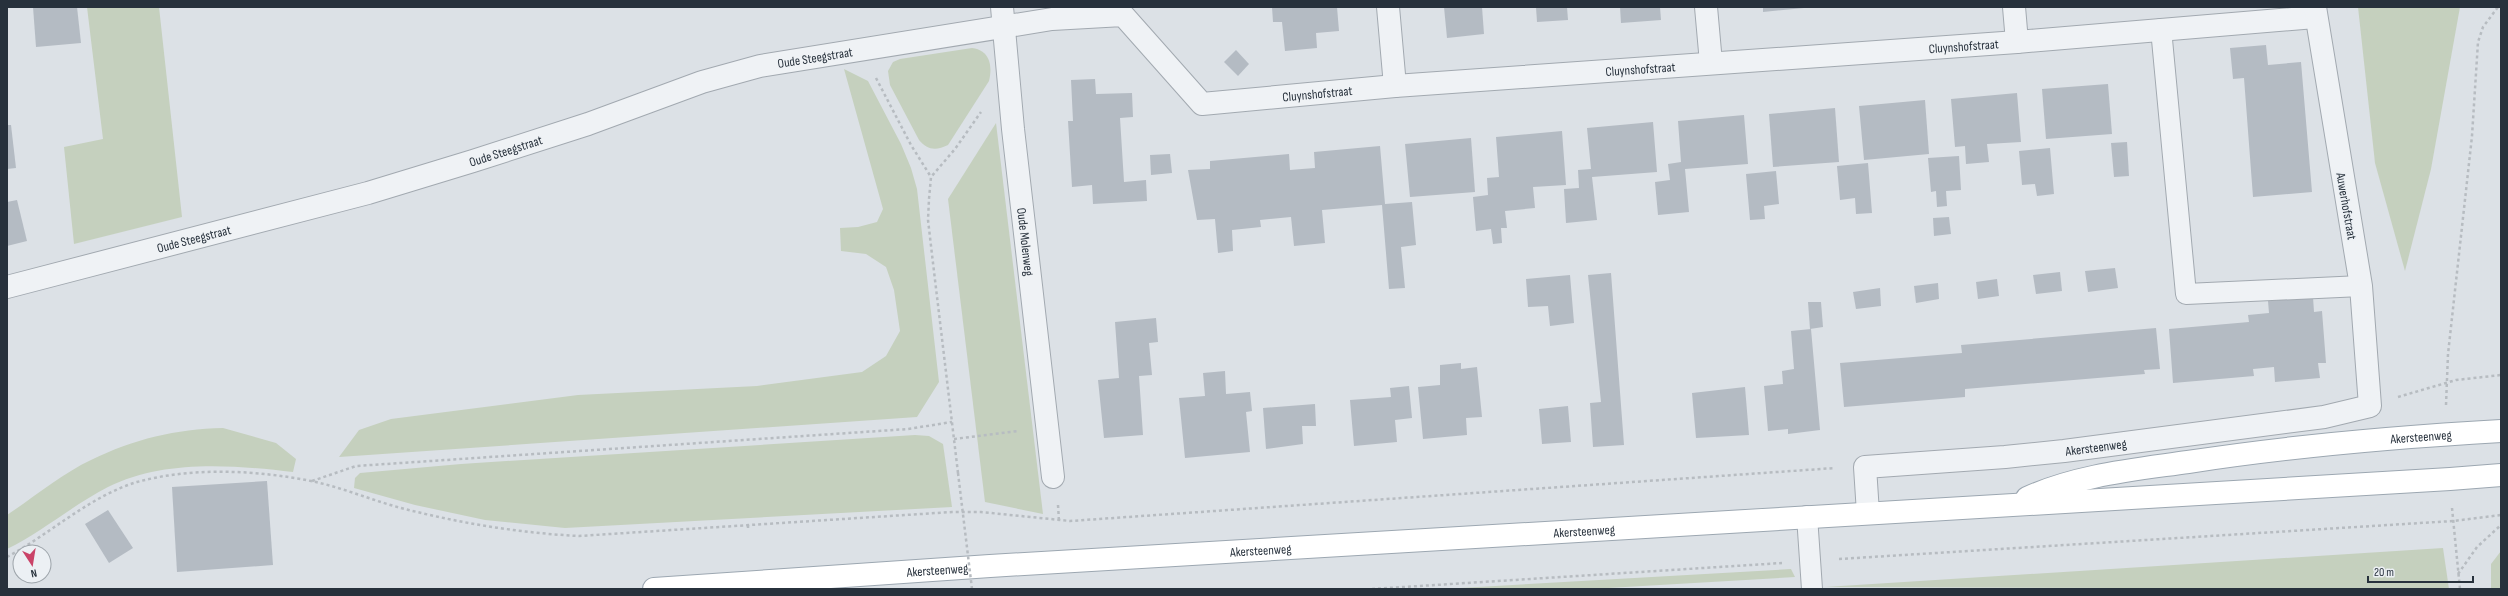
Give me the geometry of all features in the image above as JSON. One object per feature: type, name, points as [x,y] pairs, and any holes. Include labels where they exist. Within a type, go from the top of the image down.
[{"type":"main road","name":"Akersteenweg","points":[[2013,504],[2056,486],[2106,474],[2294,447],[2501,431]]},
{"type":"main road","name":"Akersteenweg","points":[[654,589],[990,566],[1390,544],[1807,516],[2270,490],[2501,474]]},
{"type":"street","points":[[1388,7],[1394,86]]},
{"type":"street","points":[[1706,7],[1711,63]]},
{"type":"street","points":[[2014,7],[2017,42]]},
{"type":"street","name":"Cluynshofstraat","points":[[1004,16],[1052,19],[1123,15],[1202,104],[1394,86],[2017,42],[2161,29],[2315,12]]},
{"type":"street","name":"Auwerhofstraat","points":[[2315,12],[2361,286],[2370,406]]},
{"type":"street","name":"Oude Steegstraat","points":[[7,287],[368,193],[502,152],[702,82],[760,66],[867,49],[1004,16]]},
{"type":"street","name":"Oude Molenweg","points":[[1004,16],[1007,74],[1053,477]]},
{"type":"street","name":"Akersteenweg","points":[[1868,513],[1865,467],[2027,455],[2324,417],[2370,406]]},
{"type":"street","points":[[2290,421],[2294,447]]},
{"type":"lane","points":[[2161,29],[2186,294],[2361,286]]},
{"type":"lane","points":[[1807,516],[1812,589]]},
{"type":"path","points":[[2446,412],[2445,383],[2472,136],[2478,42],[2483,27],[2498,7]]},
{"type":"path","points":[[867,49],[870,64],[879,84],[911,145],[931,177],[928,220],[972,589]]},
{"type":"path","points":[[931,177],[955,149],[1007,74]]},
{"type":"path","points":[[2398,397],[2468,378],[2501,375]]},
{"type":"path","points":[[312,481],[356,466],[908,428],[952,422]]},
{"type":"path","points":[[954,439],[1004,433]]},
{"type":"path","points":[[7,557],[106,495],[138,482],[178,474],[257,474],[312,481],[414,511],[464,522],[550,535],[579,536],[981,512],[1070,521],[1830,468]]},
{"type":"path","points":[[2452,505],[2460,589]]},
{"type":"path","points":[[1372,589],[2453,521],[2501,515]]},
{"type":"path","points":[[748,525],[748,531]]},
{"type":"path","points":[[2458,575],[2477,547],[2501,525]]},
{"type":"green space","points":[[87,7],[159,7],[182,217],[74,244],[64,147],[103,139]]},
{"type":"green space","points":[[2358,7],[2460,7],[2431,169],[2405,271],[2375,163]]},
{"type":"green space","points":[[972,48],[978,49],[986,55],[990,64],[989,81],[948,145],[936,149],[929,148],[919,140],[890,85],[888,71],[893,62],[900,59]]},
{"type":"green space","points":[[844,69],[868,81],[901,144],[911,168],[917,189],[939,382],[917,417],[339,457],[359,430],[391,419],[578,395],[757,386],[862,372],[886,356],[900,331],[894,290],[886,267],[866,254],[841,251],[840,228],[858,227],[877,222],[883,209]]},
{"type":"green space","points":[[996,123],[1043,514],[985,502],[948,199]]},
{"type":"green space","points":[[223,428],[276,443],[296,459],[293,472],[247,467],[199,466],[175,468],[129,478],[95,494],[33,535],[16,544],[12,544],[12,546],[7,549],[7,515],[80,465],[123,446],[156,436],[189,430]]},
{"type":"green space","points":[[915,435],[929,436],[943,444],[952,507],[565,528],[485,520],[415,505],[354,488],[355,478],[360,473],[461,464]]},
{"type":"green space","points":[[2443,548],[2449,589],[1825,587]]},
{"type":"green space","points":[[2501,551],[2501,589],[2491,589],[2491,564]]},
{"type":"green space","points":[[1791,569],[1795,577],[1591,589],[1442,589]]},
{"type":"building","points":[[33,7],[77,7],[81,43],[36,47]]},
{"type":"building","points":[[1272,7],[1337,7],[1339,31],[1316,33],[1317,48],[1285,51],[1282,22],[1273,22]]},
{"type":"building","points":[[1444,7],[1482,7],[1484,34],[1447,38]]},
{"type":"building","points":[[1536,7],[1567,7],[1568,20],[1537,22]]},
{"type":"building","points":[[1620,7],[1660,7],[1661,20],[1621,23]]},
{"type":"building","points":[[1763,7],[1804,7],[1804,8],[1763,12]]},
{"type":"building","points":[[2266,45],[2268,65],[2301,62],[2312,192],[2253,197],[2244,78],[2233,79],[2230,48]]},
{"type":"building","points":[[1236,50],[1249,64],[1238,76],[1224,62]]},
{"type":"building","points":[[1095,79],[1096,94],[1132,93],[1133,117],[1120,118],[1124,182],[1146,180],[1147,201],[1093,204],[1092,185],[1072,187],[1068,121],[1073,121],[1071,80]]},
{"type":"building","points":[[2108,84],[2112,134],[2046,139],[2042,89]]},
{"type":"building","points":[[2017,93],[2021,142],[1987,144],[1989,162],[1966,164],[1965,146],[1955,147],[1951,99]]},
{"type":"building","points":[[1925,100],[1929,154],[1864,160],[1859,106]]},
{"type":"building","points":[[1835,108],[1839,162],[1773,167],[1769,114]]},
{"type":"building","points":[[1744,115],[1748,164],[1685,169],[1689,212],[1658,215],[1655,182],[1670,180],[1668,164],[1681,162],[1678,121]]},
{"type":"building","points":[[1653,122],[1657,172],[1592,177],[1597,220],[1566,223],[1564,189],[1579,188],[1578,170],[1591,169],[1587,128]]},
{"type":"building","points":[[7,125],[11,125],[16,168],[7,169]]},
{"type":"building","points":[[1562,131],[1566,185],[1533,187],[1535,208],[1505,211],[1507,228],[1501,228],[1502,243],[1493,244],[1491,229],[1476,231],[1473,197],[1488,195],[1487,178],[1499,177],[1496,137]]},
{"type":"building","points":[[1471,138],[1475,192],[1410,197],[1405,144]]},
{"type":"building","points":[[2127,142],[2129,176],[2114,177],[2111,143]]},
{"type":"building","points":[[1380,146],[1385,204],[1412,202],[1416,245],[1401,247],[1405,288],[1389,289],[1382,205],[1322,210],[1325,243],[1294,246],[1291,217],[1260,220],[1261,227],[1232,230],[1233,251],[1218,253],[1215,219],[1197,220],[1188,170],[1210,169],[1210,161],[1289,154],[1290,170],[1315,168],[1314,152]]},
{"type":"building","points":[[2050,148],[2054,194],[2037,196],[2035,184],[2022,185],[2019,151]]},
{"type":"building","points":[[1170,154],[1172,173],[1151,175],[1150,155]]},
{"type":"building","points":[[1959,156],[1961,190],[1946,191],[1947,206],[1937,207],[1936,191],[1931,192],[1928,158]]},
{"type":"building","points":[[1868,163],[1872,213],[1856,214],[1855,198],[1840,200],[1837,166]]},
{"type":"building","points":[[1776,171],[1779,204],[1764,206],[1765,219],[1750,220],[1746,174]]},
{"type":"building","points":[[17,200],[27,241],[7,246],[7,202]]},
{"type":"building","points":[[1949,217],[1951,234],[1934,236],[1933,218]]},
{"type":"building","points":[[2115,268],[2118,288],[2088,292],[2085,271]]},
{"type":"building","points":[[2060,272],[2062,291],[2036,294],[2033,275]]},
{"type":"building","points":[[1611,273],[1624,445],[1593,447],[1590,403],[1601,402],[1588,275]]},
{"type":"building","points":[[1570,275],[1574,323],[1550,326],[1548,306],[1528,307],[1526,279]]},
{"type":"building","points":[[1997,279],[1999,296],[1978,299],[1976,282]]},
{"type":"building","points":[[1938,283],[1939,299],[1916,303],[1914,286]]},
{"type":"building","points":[[1880,288],[1881,306],[1856,309],[1853,292]]},
{"type":"building","points":[[2313,297],[2314,312],[2322,311],[2326,363],[2318,363],[2320,378],[2275,382],[2274,367],[2253,369],[2254,376],[2173,383],[2169,329],[2249,322],[2248,315],[2269,313],[2268,301]]},
{"type":"building","points":[[1808,302],[1821,302],[1823,327],[1810,329]]},
{"type":"building","points":[[1156,318],[1158,342],[1149,343],[1152,375],[1139,376],[1143,435],[1104,438],[1098,380],[1119,378],[1115,322]]},
{"type":"building","points":[[2156,328],[2160,369],[2144,370],[2145,374],[1965,389],[1965,397],[1844,407],[1840,363],[1962,353],[1961,345]]},
{"type":"building","points":[[1811,329],[1820,430],[1788,434],[1788,429],[1768,431],[1764,386],[1783,384],[1782,371],[1794,369],[1791,331]]},
{"type":"building","points":[[1461,363],[1461,369],[1477,367],[1482,417],[1466,418],[1467,435],[1423,439],[1418,387],[1440,385],[1440,365]]},
{"type":"building","points":[[1225,371],[1226,394],[1250,392],[1252,411],[1246,412],[1250,452],[1185,458],[1179,398],[1205,396],[1203,373]]},
{"type":"building","points":[[1409,386],[1412,418],[1395,420],[1397,442],[1354,446],[1350,400],[1391,397],[1390,388]]},
{"type":"building","points":[[1745,387],[1749,435],[1696,438],[1692,393]]},
{"type":"building","points":[[1315,404],[1316,426],[1302,426],[1303,444],[1266,449],[1263,408]]},
{"type":"building","points":[[1568,406],[1571,442],[1542,444],[1539,409]]},
{"type":"building","points":[[267,481],[273,565],[177,572],[172,487]]},
{"type":"building","points":[[108,510],[133,548],[109,563],[85,524]]}]
